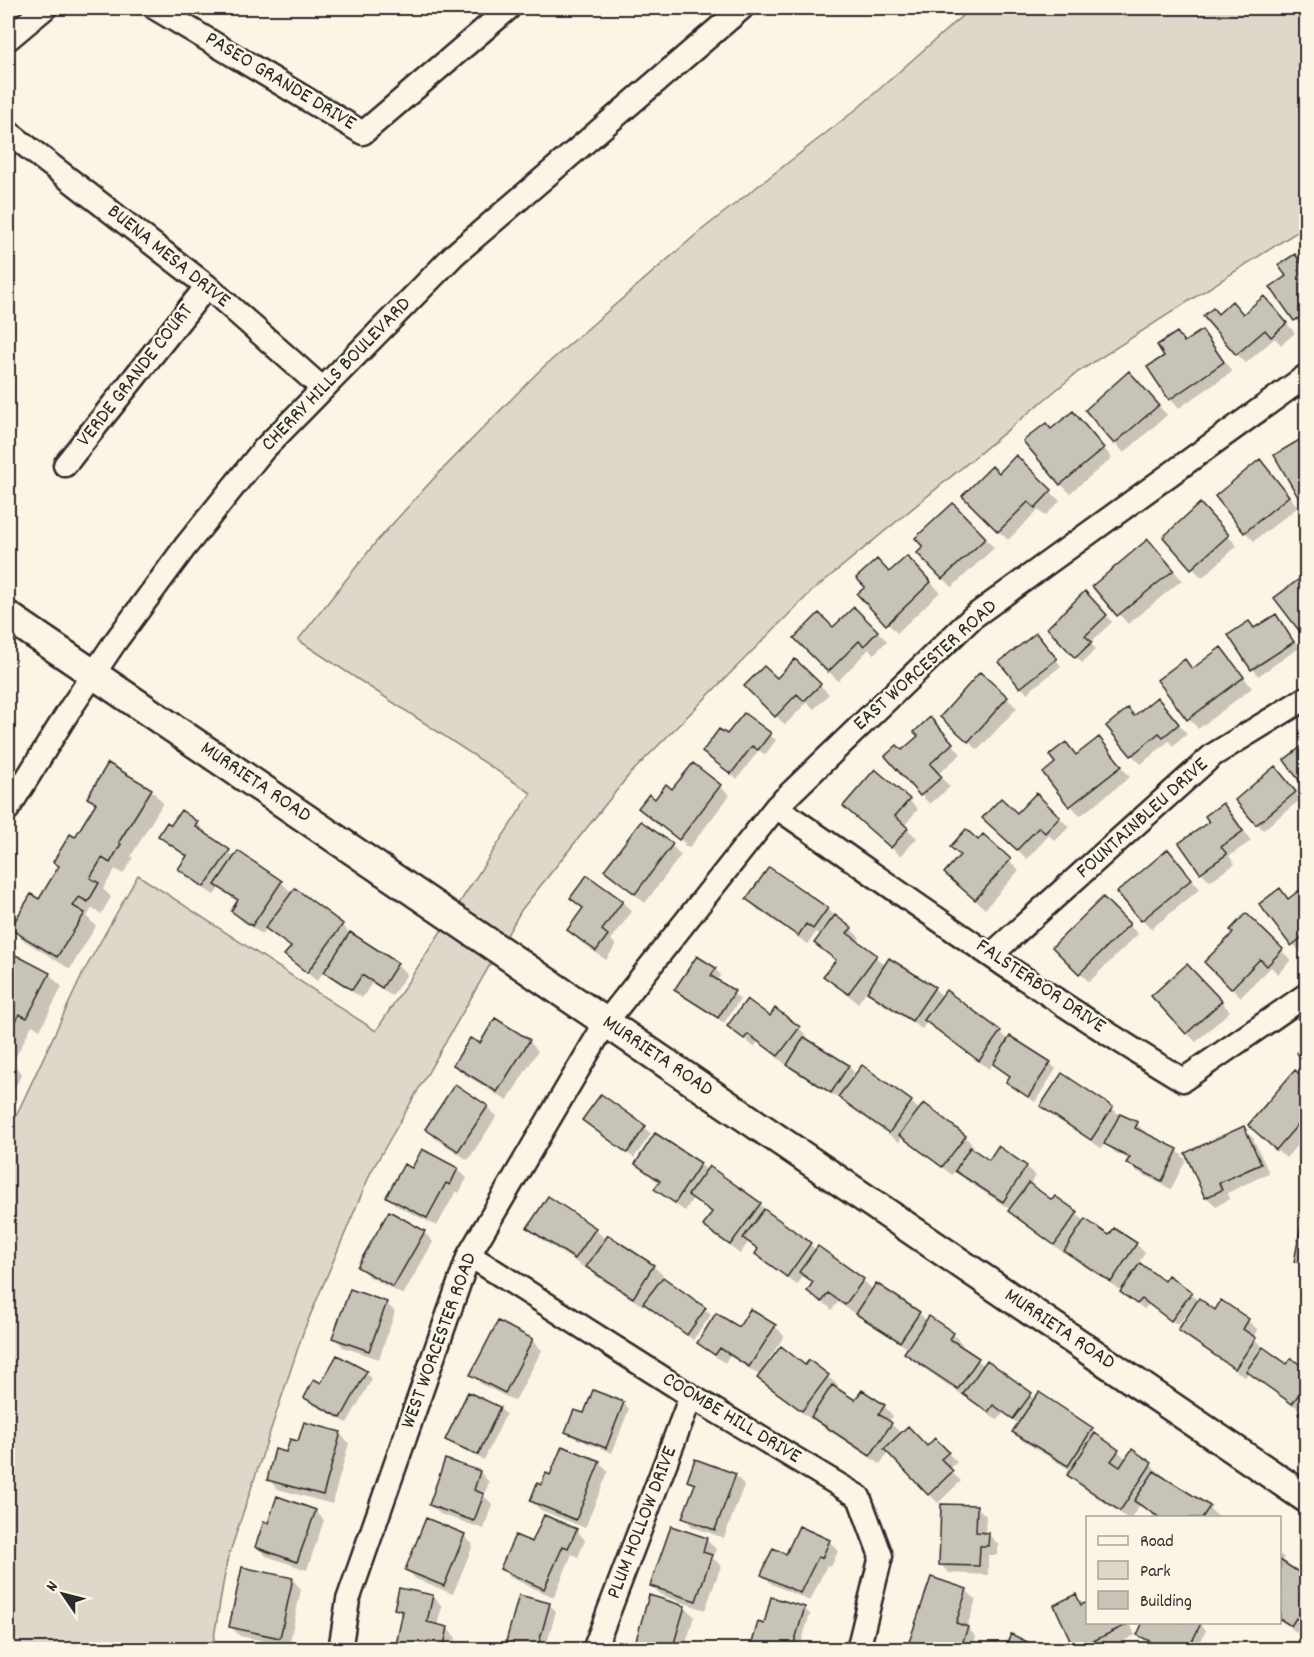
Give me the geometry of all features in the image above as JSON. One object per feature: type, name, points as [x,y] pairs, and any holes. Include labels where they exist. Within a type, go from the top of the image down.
[{"type":"main road","name":"MURRIETA ROAD","points":[[8,616],[1306,1498]]},
{"type":"street","points":[[8,39],[45,8]]},
{"type":"street","name":"PASEO GRANDE DRIVE","points":[[155,8],[363,133],[508,8]]},
{"type":"street","name":"CHERRY HILLS BOULEVARD","points":[[8,809],[70,709],[116,642],[209,516],[263,450],[454,255],[742,8]]},
{"type":"street","name":"BUENA MESA DRIVE","points":[[8,132],[207,286],[323,389]]},
{"type":"street","name":"VERDE GRANDE COURT","points":[[65,465],[207,286]]},
{"type":"street","name":"EAST WORCESTER ROAD","points":[[606,1022],[776,807],[973,617],[1306,376]]},
{"type":"street","name":"FOUNTAINBLEU DRIVE","points":[[991,955],[1213,755],[1306,698]]},
{"type":"street","name":"FALSTERBOR DRIVE","points":[[776,807],[991,955],[1132,1049],[1183,1080],[1306,995]]},
{"type":"street","name":"WEST WORCESTER ROAD","points":[[340,1650],[348,1600],[469,1255],[606,1022]]},
{"type":"street","name":"COOMBE HILL DRIVE","points":[[469,1255],[691,1396],[859,1497],[881,1556],[858,1650]]},
{"type":"street","name":"PLUM HOLLOW DRIVE","points":[[594,1650],[691,1396]]},
{"type":"green space","points":[[971,8],[1306,8],[1306,226],[1078,372],[811,592],[629,775],[522,909],[371,1172],[304,1330],[227,1561],[212,1649],[8,1649],[8,1133],[84,971],[138,875],[376,1031],[531,793],[298,640],[376,542],[435,477],[540,370],[699,232],[858,108]]},
{"type":"building","points":[[1295,254],[1304,267],[1306,265],[1306,313],[1294,321],[1270,287],[1286,276],[1278,265]]},
{"type":"building","points":[[1264,296],[1287,323],[1271,337],[1265,330],[1236,355],[1203,316],[1213,308],[1218,314],[1232,301],[1243,314]]},
{"type":"building","points":[[1202,330],[1224,362],[1169,400],[1147,367],[1164,356],[1157,345],[1177,332],[1184,342]]},
{"type":"building","points":[[1129,371],[1159,405],[1114,444],[1085,410]]},
{"type":"building","points":[[1073,411],[1104,448],[1060,485],[1023,441],[1046,423],[1051,429]]},
{"type":"building","points":[[1306,436],[1306,493],[1298,497],[1274,455]]},
{"type":"building","points":[[1016,455],[1052,490],[1035,508],[1028,502],[998,532],[962,496],[992,466],[999,473]]},
{"type":"building","points":[[1260,459],[1289,496],[1244,533],[1215,496]]},
{"type":"building","points":[[953,503],[986,538],[942,579],[917,553],[923,547],[915,538]]},
{"type":"building","points":[[1200,503],[1229,535],[1191,569],[1163,537]]},
{"type":"building","points":[[1148,539],[1174,570],[1117,616],[1092,586]]},
{"type":"building","points":[[907,556],[931,582],[886,625],[857,594],[865,587],[856,578],[877,559],[889,572]]},
{"type":"building","points":[[1306,574],[1306,634],[1304,637],[1274,598]]},
{"type":"building","points":[[1085,591],[1107,615],[1085,636],[1092,642],[1075,658],[1047,628]]},
{"type":"building","points":[[854,607],[878,631],[864,646],[859,641],[828,672],[794,638],[819,613],[833,627]]},
{"type":"building","points":[[1276,614],[1294,642],[1251,670],[1228,635],[1249,621],[1254,628]]},
{"type":"building","points":[[1036,633],[1057,659],[1020,688],[999,662]]},
{"type":"building","points":[[1221,647],[1244,677],[1187,720],[1157,680],[1185,659],[1192,669]]},
{"type":"building","points":[[795,659],[821,684],[804,701],[797,694],[775,717],[744,686],[764,666],[777,678]]},
{"type":"building","points":[[980,672],[1008,697],[968,742],[940,717]]},
{"type":"building","points":[[1157,697],[1179,724],[1163,737],[1159,733],[1131,756],[1106,726],[1128,708],[1134,716]]},
{"type":"building","points":[[744,713],[771,733],[758,750],[752,746],[731,774],[702,752],[719,729],[727,734]]},
{"type":"building","points":[[930,717],[953,743],[930,764],[942,777],[920,796],[885,756],[897,745],[902,750],[918,736],[914,732]]},
{"type":"building","points":[[1099,737],[1122,766],[1069,807],[1043,773],[1055,763],[1049,755],[1066,742],[1076,755]]},
{"type":"building","points":[[1306,743],[1306,790],[1284,760]]},
{"type":"building","points":[[108,763],[152,789],[119,842],[121,844],[110,863],[102,858],[90,878],[99,883],[88,902],[79,897],[73,906],[85,913],[57,957],[10,929],[31,894],[39,899],[59,866],[53,862],[70,834],[75,837],[96,803],[87,798]]},
{"type":"building","points":[[693,763],[721,785],[679,840],[638,808],[649,794],[655,799],[666,784],[672,789]]},
{"type":"building","points":[[1275,766],[1296,792],[1256,825],[1235,800]]},
{"type":"building","points":[[875,769],[910,799],[895,816],[908,828],[891,848],[843,806]]},
{"type":"building","points":[[1036,793],[1060,817],[1045,833],[1039,827],[1017,850],[982,818],[1001,798],[1017,813]]},
{"type":"building","points":[[1223,803],[1243,831],[1221,847],[1227,854],[1200,873],[1179,843],[1209,822],[1205,816]]},
{"type":"building","points":[[181,810],[198,822],[195,826],[230,850],[204,887],[178,869],[187,856],[158,836],[167,822],[171,825]]},
{"type":"building","points":[[641,821],[673,844],[635,894],[604,870]]},
{"type":"building","points":[[966,829],[978,840],[983,834],[1011,859],[975,900],[944,873],[960,855],[950,847]]},
{"type":"building","points":[[1168,849],[1192,879],[1141,921],[1117,892]]},
{"type":"building","points":[[238,851],[282,881],[252,926],[231,911],[238,900],[215,885]]},
{"type":"building","points":[[769,867],[828,908],[813,929],[806,924],[798,936],[746,899]]},
{"type":"building","points":[[587,875],[623,901],[602,930],[608,935],[596,951],[567,930],[583,908],[570,898]]},
{"type":"building","points":[[1306,885],[1306,934],[1291,946],[1259,904],[1280,888],[1288,899]]},
{"type":"building","points":[[295,888],[343,924],[307,973],[284,955],[291,947],[265,928]]},
{"type":"building","points":[[1103,897],[1130,924],[1079,974],[1052,947]]},
{"type":"building","points":[[1246,913],[1283,949],[1267,966],[1260,959],[1231,989],[1204,962],[1233,933],[1230,930]]},
{"type":"building","points":[[835,915],[852,928],[847,933],[877,955],[848,994],[823,976],[836,960],[814,943]]},
{"type":"building","points":[[350,932],[398,963],[382,988],[362,975],[352,990],[324,972]]},
{"type":"building","points":[[8,951],[50,973],[27,1018],[19,1014],[8,1037]]},
{"type":"building","points":[[697,956],[716,968],[711,976],[735,991],[718,1018],[674,990]]},
{"type":"building","points":[[889,958],[935,987],[912,1021],[867,992]]},
{"type":"building","points":[[1187,964],[1222,1001],[1186,1034],[1151,996]]},
{"type":"building","points":[[946,990],[1001,1031],[979,1061],[924,1020]]},
{"type":"building","points":[[747,999],[770,1016],[775,1008],[800,1027],[778,1056],[748,1034],[744,1039],[727,1026]]},
{"type":"building","points":[[495,1018],[530,1040],[497,1092],[453,1065],[470,1038],[480,1043]]},
{"type":"building","points":[[1010,1036],[1051,1062],[1028,1097],[1006,1082],[1010,1076],[993,1064]]},
{"type":"building","points":[[804,1037],[849,1065],[831,1093],[787,1065]]},
{"type":"building","points":[[1306,1046],[1306,1066],[1297,1053]]},
{"type":"building","points":[[862,1065],[912,1101],[889,1133],[838,1097]]},
{"type":"building","points":[[1295,1070],[1306,1080],[1306,1115],[1276,1150],[1248,1125]]},
{"type":"building","points":[[1062,1073],[1113,1107],[1091,1140],[1040,1106]]},
{"type":"building","points":[[455,1084],[488,1106],[458,1151],[425,1129]]},
{"type":"building","points":[[601,1094],[646,1126],[627,1153],[582,1120]]},
{"type":"building","points":[[924,1103],[966,1136],[942,1167],[899,1135]]},
{"type":"building","points":[[1120,1114],[1138,1122],[1135,1128],[1178,1149],[1162,1181],[1126,1163],[1130,1157],[1104,1144]]},
{"type":"building","points":[[1244,1126],[1261,1164],[1219,1183],[1222,1190],[1205,1198],[1185,1153]]},
{"type":"building","points":[[655,1133],[701,1163],[675,1203],[654,1189],[660,1181],[635,1164]]},
{"type":"building","points":[[998,1146],[1027,1166],[1003,1202],[955,1171],[970,1147],[989,1160]]},
{"type":"building","points":[[422,1149],[458,1168],[450,1185],[446,1183],[427,1218],[386,1197],[404,1164],[412,1168]]},
{"type":"building","points":[[709,1166],[761,1203],[730,1245],[703,1226],[712,1212],[688,1195]]},
{"type":"building","points":[[1029,1183],[1052,1200],[1055,1196],[1078,1212],[1054,1245],[1008,1211]]},
{"type":"building","points":[[548,1196],[596,1228],[575,1259],[527,1228]]},
{"type":"building","points":[[764,1209],[811,1243],[787,1277],[755,1254],[758,1249],[743,1238]]},
{"type":"building","points":[[389,1211],[425,1231],[393,1287],[357,1267]]},
{"type":"building","points":[[1085,1219],[1109,1235],[1114,1228],[1137,1243],[1111,1282],[1064,1251]]},
{"type":"building","points":[[1300,1230],[1306,1232],[1306,1264],[1294,1262]]},
{"type":"building","points":[[608,1235],[654,1265],[633,1298],[586,1267]]},
{"type":"building","points":[[818,1246],[864,1279],[845,1305],[828,1293],[822,1302],[807,1291],[813,1282],[799,1272]]},
{"type":"building","points":[[1140,1263],[1164,1281],[1168,1275],[1192,1292],[1171,1321],[1142,1299],[1137,1304],[1120,1292]]},
{"type":"building","points":[[663,1277],[706,1308],[687,1335],[643,1303]]},
{"type":"building","points":[[876,1283],[920,1312],[900,1342],[856,1314]]},
{"type":"building","points":[[350,1289],[387,1302],[369,1351],[332,1338]]},
{"type":"building","points":[[1199,1298],[1215,1310],[1221,1300],[1249,1319],[1243,1329],[1256,1338],[1235,1369],[1178,1330]]},
{"type":"building","points":[[750,1309],[776,1325],[749,1367],[720,1348],[715,1355],[697,1343],[716,1313],[739,1327]]},
{"type":"building","points":[[929,1316],[954,1333],[950,1339],[979,1358],[958,1389],[904,1353]]},
{"type":"building","points":[[498,1321],[533,1339],[505,1393],[470,1375]]},
{"type":"building","points":[[781,1346],[805,1365],[809,1360],[829,1375],[802,1411],[757,1378]]},
{"type":"building","points":[[1263,1347],[1287,1364],[1291,1358],[1306,1369],[1306,1384],[1292,1404],[1246,1371]]},
{"type":"building","points":[[337,1355],[367,1371],[341,1418],[304,1398],[314,1379],[321,1383]]},
{"type":"building","points":[[987,1360],[1032,1393],[1013,1419],[993,1405],[988,1412],[963,1394]]},
{"type":"building","points":[[832,1385],[855,1400],[862,1390],[885,1405],[879,1414],[892,1423],[870,1456],[811,1417]]},
{"type":"building","points":[[593,1390],[624,1402],[606,1448],[565,1432],[574,1410],[584,1413]]},
{"type":"building","points":[[468,1392],[500,1407],[478,1455],[445,1440]]},
{"type":"building","points":[[1039,1392],[1093,1428],[1068,1466],[1012,1432]]},
{"type":"building","points":[[1306,1402],[1306,1420],[1298,1414]]},
{"type":"building","points":[[304,1422],[341,1432],[323,1495],[267,1480],[275,1449],[286,1452],[290,1439],[298,1441]]},
{"type":"building","points":[[908,1426],[927,1446],[935,1438],[949,1452],[941,1459],[953,1471],[928,1495],[884,1449]]},
{"type":"building","points":[[1095,1433],[1119,1450],[1111,1461],[1120,1467],[1132,1449],[1152,1463],[1120,1511],[1067,1475]]},
{"type":"building","points":[[562,1446],[600,1461],[576,1520],[530,1501],[537,1483],[541,1485],[546,1473],[550,1475]]},
{"type":"building","points":[[445,1459],[480,1471],[474,1490],[484,1494],[474,1521],[429,1505]]},
{"type":"building","points":[[695,1459],[736,1474],[715,1530],[682,1518],[695,1484],[687,1481]]},
{"type":"building","points":[[1154,1471],[1210,1506],[1203,1516],[1157,1516],[1134,1501]]},
{"type":"building","points":[[277,1496],[316,1510],[297,1562],[255,1547],[264,1521],[268,1523]]},
{"type":"building","points":[[941,1504],[977,1505],[976,1532],[989,1533],[988,1546],[980,1546],[979,1566],[939,1565]]},
{"type":"building","points":[[544,1515],[577,1529],[568,1548],[563,1546],[544,1589],[500,1569],[515,1535],[532,1542]]},
{"type":"building","points":[[426,1518],[465,1534],[444,1586],[405,1570]]},
{"type":"building","points":[[671,1526],[707,1538],[703,1552],[712,1555],[696,1601],[650,1586]]},
{"type":"building","points":[[799,1526],[830,1540],[822,1558],[818,1557],[800,1593],[761,1575],[773,1548],[786,1554]]},
{"type":"building","points":[[1281,1561],[1306,1577],[1306,1625],[1296,1618],[1291,1626],[1281,1620]]},
{"type":"building","points":[[242,1567],[293,1578],[280,1638],[229,1627]]},
{"type":"building","points":[[931,1577],[967,1589],[956,1623],[968,1627],[961,1647],[951,1643],[949,1650],[921,1650],[908,1645]]},
{"type":"building","points":[[399,1588],[433,1595],[427,1622],[448,1627],[443,1650],[395,1650],[403,1611],[394,1609]]},
{"type":"building","points":[[1076,1594],[1081,1605],[1086,1603],[1086,1624],[1126,1625],[1075,1650],[1054,1605]]},
{"type":"building","points":[[519,1595],[550,1603],[537,1650],[522,1650],[505,1645]]},
{"type":"building","points":[[649,1595],[685,1606],[672,1650],[641,1650],[634,1647]]},
{"type":"building","points":[[771,1597],[805,1607],[792,1650],[763,1650],[751,1646],[758,1622],[764,1624]]},
{"type":"building","points":[[1142,1624],[1201,1624],[1188,1650],[1168,1650],[1137,1635]]},
{"type":"building","points":[[1011,1634],[1044,1650],[1004,1650]]},
{"type":"building","points":[[1212,1641],[1224,1650],[1206,1650]]},
{"type":"building","points":[[240,1643],[260,1650],[238,1650]]}]
